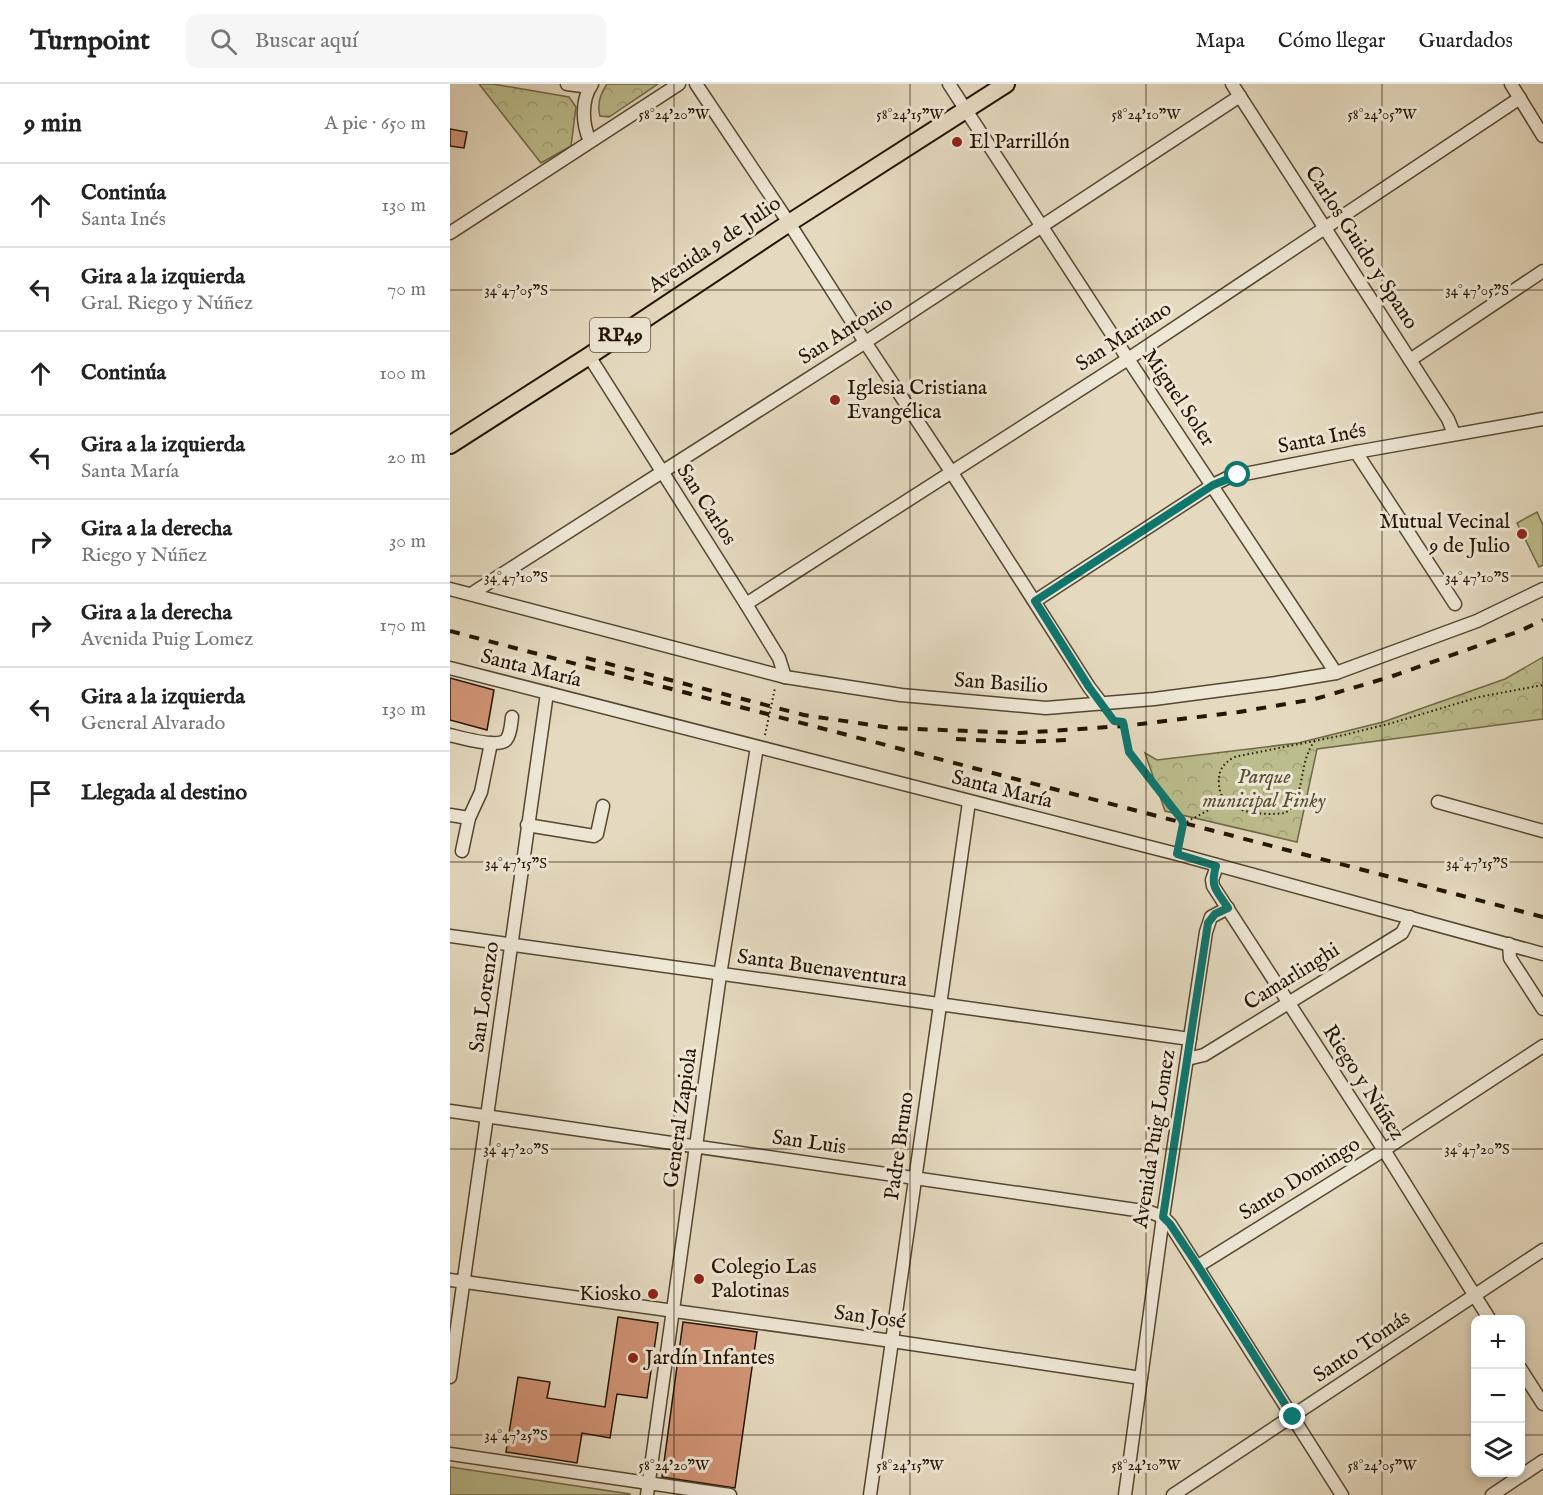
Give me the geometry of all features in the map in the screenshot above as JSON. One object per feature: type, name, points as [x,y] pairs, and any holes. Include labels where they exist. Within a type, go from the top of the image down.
[{"type":"main road","name":"Avenida 9 de Julio","points":[[450,445],[1006,84]]},
{"type":"street","points":[[567,84],[591,86],[585,102],[584,120],[590,141]]},
{"type":"street","points":[[450,233],[679,84]]},
{"type":"street","points":[[696,84],[789,223],[1101,704]]},
{"type":"street","name":"Miguel Soler","points":[[949,84],[1336,673]]},
{"type":"street","name":"Carlos Guido y Spano","points":[[1232,84],[1448,419],[1455,434]]},
{"type":"street","points":[[1512,84],[1543,136]]},
{"type":"street","name":"San Antonio","points":[[471,594],[662,474],[1240,96]]},
{"type":"street","name":"San Mariano","points":[[746,604],[1128,358],[1520,98]]},
{"type":"street","points":[[1410,360],[1543,271]]},
{"type":"street","name":"San Carlos","points":[[589,356],[779,658],[782,676]]},
{"type":"street","name":"Santa Inés","points":[[1035,601],[1213,485],[1238,475],[1543,419]]},
{"type":"street","points":[[1356,452],[1455,604]]},
{"type":"street","name":"San Basilio","points":[[450,589],[782,676],[846,688],[975,703],[1046,708],[1154,699],[1265,685],[1336,673],[1477,621],[1543,589]]},
{"type":"street","name":"Santa María","points":[[450,668],[1177,854],[1543,954]]},
{"type":"street","name":"San Lorenzo","points":[[450,1377],[489,1116],[527,825],[548,693]]},
{"type":"street","points":[[450,735],[500,743],[506,740],[512,717]]},
{"type":"street","points":[[462,851],[470,818],[481,792],[491,743]]},
{"type":"street","name":"General Zapiola","points":[[648,1489],[720,975],[757,747]]},
{"type":"street","name":"Padre Bruno","points":[[870,1495],[969,802]]},
{"type":"street","points":[[1438,802],[1543,831]]},
{"type":"street","points":[[527,825],[594,836],[597,834],[603,806]]},
{"type":"street","points":[[450,815],[470,818]]},
{"type":"street","name":"Riego y Núñez","points":[[1216,866],[1212,880],[1213,886],[1384,1150],[1487,1315]]},
{"type":"street","name":"Avenida Puig Lomez","points":[[1125,1495],[1163,1217],[1208,923],[1215,914],[1228,908]]},
{"type":"street","name":"Camarlinghi","points":[[1187,1059],[1204,1055],[1402,933],[1410,917]]},
{"type":"street","name":"Santa Buenaventura","points":[[450,936],[1190,1039]]},
{"type":"street","points":[[1509,944],[1510,958],[1543,1009]]},
{"type":"street","name":"Santo Domingo","points":[[1198,1266],[1384,1150],[1543,1046]]},
{"type":"street","name":"San Luis","points":[[450,1111],[1150,1212],[1163,1217]]},
{"type":"street","points":[[1163,1217],[1198,1266],[1342,1495]]},
{"type":"street","name":"Santo Tomás","points":[[1173,1495],[1543,1250]]},
{"type":"street","name":"San José","points":[[450,1280],[1142,1378]]},
{"type":"street","points":[[1522,1369],[1543,1404]]},
{"type":"street","points":[[450,1454],[648,1489],[730,1495]]},
{"type":"street","points":[[1492,1495],[1543,1461]]},
{"type":"path","points":[[757,747],[764,740],[782,676]]},
{"type":"path","points":[[1315,741],[1307,752],[1296,799],[1290,810],[1285,813],[1264,815],[1235,806],[1225,801],[1220,794],[1218,780],[1220,770],[1227,761],[1234,757],[1392,723],[1479,697],[1543,685]]},
{"type":"path","points":[[1101,704],[1114,721],[1123,722],[1129,752],[1182,820],[1177,854]]},
{"type":"path","points":[[1183,824],[1225,801]]},
{"type":"green space","points":[[479,84],[493,84],[569,97],[576,107],[571,146],[541,163]]},
{"type":"green space","points":[[607,84],[658,84],[609,117],[600,116],[599,108],[601,96]]},
{"type":"green space","points":[[1537,512],[1543,525],[1543,565],[1539,567],[1517,523]]},
{"type":"green space","name":"Parque municipal Finky","points":[[1543,657],[1543,719],[1317,749],[1297,842],[1165,811],[1145,753],[1157,760],[1298,743],[1383,722],[1505,679]]},
{"type":"green space","points":[[450,1467],[630,1494],[630,1495],[450,1495]]},
{"type":"building","points":[[450,129],[467,132],[464,148],[450,146]]},
{"type":"building","points":[[450,678],[494,690],[487,730],[450,720]]},
{"type":"building","points":[[618,1317],[658,1323],[647,1398],[617,1394],[610,1438],[582,1433],[577,1463],[506,1452],[518,1377],[550,1382],[547,1398],[605,1407]]},
{"type":"building","points":[[683,1322],[757,1332],[735,1488],[662,1477]]},
{"type":"railway","points":[[586,658],[804,715],[891,728],[1020,733],[1124,726],[1239,712],[1315,699],[1390,677],[1520,631],[1543,620]]},
{"type":"railway","points":[[450,631],[1543,917]]},
{"type":"railway","points":[[956,739],[1021,742],[1067,740]]},
{"type":"place","name":"El Parrillón","points":[[957,142]]},
{"type":"place","name":"Iglesia Cristiana Evangélica","points":[[835,400]]},
{"type":"place","name":"Mutual Vecinal 9 de Julio","points":[[1522,534]]},
{"type":"place","name":"Colegio Las Palotinas","points":[[699,1279]]},
{"type":"place","name":"Kiosko","points":[[653,1294]]},
{"type":"place","name":"Jardín Infantes","points":[[633,1358]]},
{"type":"route","points":[[1238,475],[1213,485],[1035,601],[1101,704],[1114,721],[1123,722],[1129,752],[1182,820],[1177,854],[1216,866],[1212,880],[1213,886],[1228,908],[1215,914],[1208,923],[1163,1217],[1198,1266],[1293,1417]]}]
